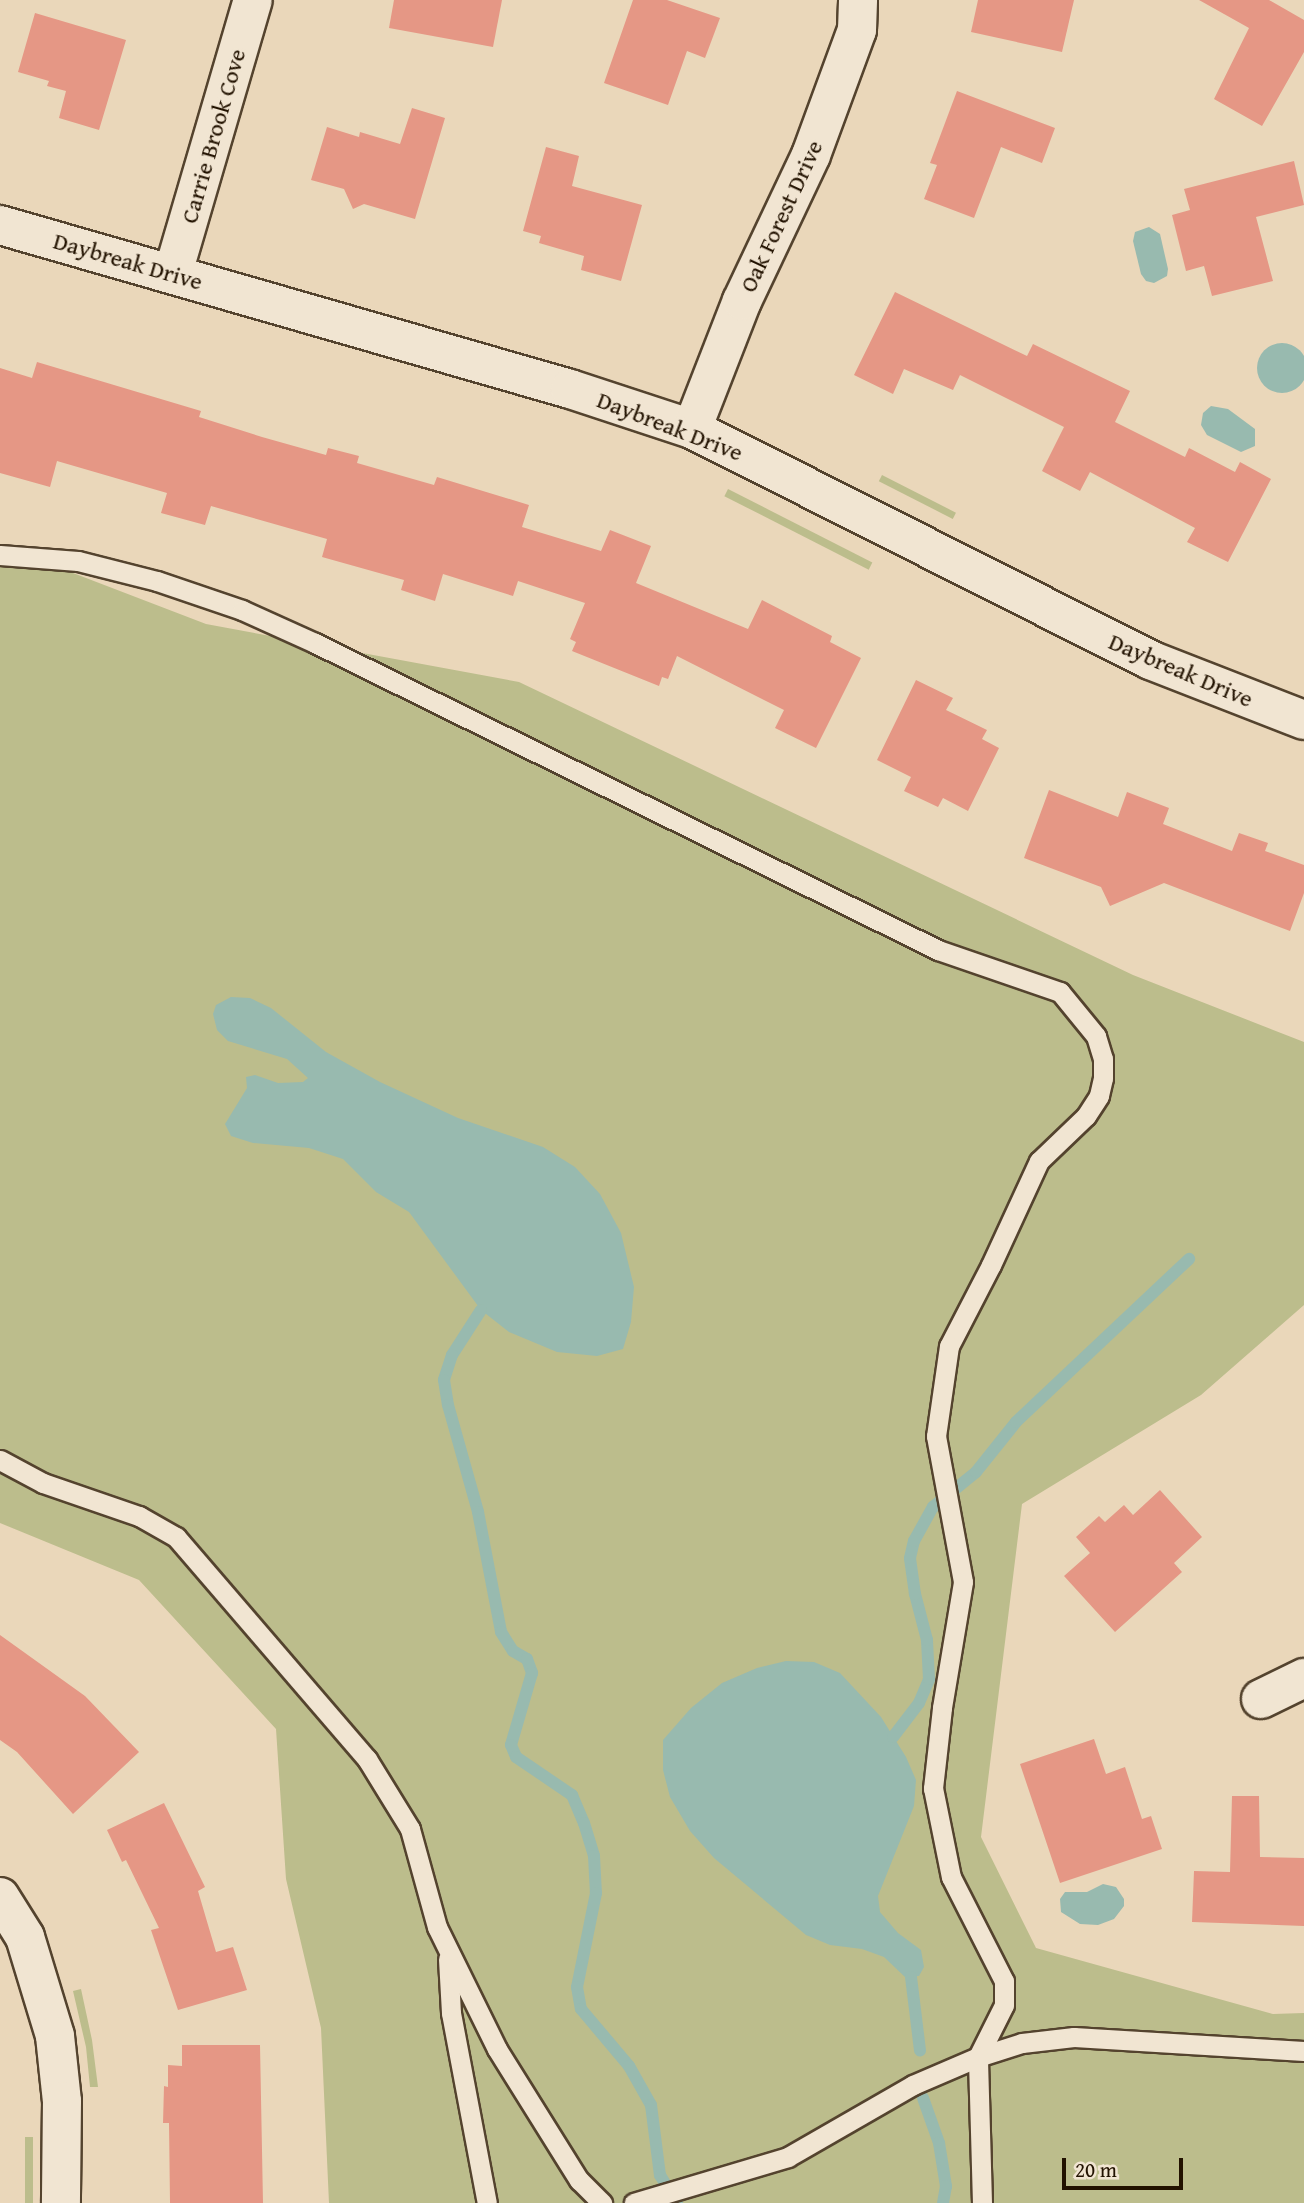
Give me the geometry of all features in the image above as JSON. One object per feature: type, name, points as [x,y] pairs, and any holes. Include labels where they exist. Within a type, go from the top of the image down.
[{"type":"street","name":"Carrie Brook Cove","points":[[173,273],[253,0]]},
{"type":"street","name":"Oak Forest Drive","points":[[692,429],[742,301],[811,155],[857,30],[858,0]]},
{"type":"street","name":"Daybreak Drive","points":[[0,225],[570,389],[692,429],[744,452],[1150,660],[1304,720]]},
{"type":"street","points":[[1261,1699],[1304,1678]]},
{"type":"street","points":[[0,1897],[24,1937],[55,2036],[62,2101],[61,2203]]},
{"type":"lane","points":[[0,555],[78,561],[157,581],[242,610],[315,643],[939,950],[1060,992],[1096,1036],[1103,1059],[1099,1096],[1086,1116],[1039,1161],[991,1265],[949,1346],[936,1436],[963,1582],[942,1708],[933,1788],[951,1877],[1004,1981],[1004,2005],[978,2057],[982,2203]]},
{"type":"lane","points":[[0,1460],[43,1482],[139,1516],[176,1537],[367,1759],[394,1800],[418,1850],[437,1927],[497,2049],[579,2180],[602,2203]]},
{"type":"lane","points":[[447,1949],[451,2013],[487,2203]]},
{"type":"lane","points":[[637,2202],[788,2157],[913,2085],[978,2057],[1022,2043],[1074,2037],[1304,2052]]},
{"type":"green space","points":[[882,475],[956,513],[953,519],[879,481]]},
{"type":"green space","points":[[728,489],[872,563],[869,570],[724,496]]},
{"type":"green space","points":[[0,545],[206,624],[519,682],[1133,975],[1304,1042],[1304,1305],[1201,1395],[1022,1504],[981,1837],[1036,1948],[1273,2014],[1304,2013],[1304,2203],[329,2203],[321,2028],[286,1879],[276,1729],[139,1580],[0,1523]]},
{"type":"green space","points":[[81,1989],[92,2040],[98,2087],[90,2087],[86,2047],[73,1991]]},
{"type":"green space","points":[[25,2137],[33,2137],[33,2203],[25,2203]]},
{"type":"water","points":[[1149,227],[1160,234],[1168,269],[1167,276],[1154,283],[1146,281],[1141,274],[1133,241],[1135,232]]},
{"type":"water","points":[[1282,343],[1299,351],[1307,368],[1299,385],[1282,393],[1265,385],[1257,368],[1265,351]]},
{"type":"water","points":[[1211,406],[1228,409],[1255,429],[1255,446],[1241,452],[1207,435],[1201,425],[1203,413]]},
{"type":"water","points":[[231,997],[250,998],[271,1008],[326,1052],[380,1082],[458,1118],[543,1147],[575,1167],[600,1194],[621,1233],[634,1287],[631,1322],[623,1349],[597,1356],[557,1352],[509,1332],[481,1310],[409,1212],[376,1192],[343,1159],[309,1148],[253,1143],[231,1136],[225,1124],[247,1088],[246,1077],[255,1075],[278,1083],[303,1082],[308,1078],[287,1059],[228,1041],[217,1030],[213,1014],[216,1005]]},
{"type":"water","points":[[786,1661],[814,1662],[840,1673],[881,1717],[906,1757],[916,1780],[914,1806],[878,1896],[880,1912],[898,1933],[921,1950],[924,1967],[919,1976],[905,1977],[884,1957],[862,1949],[830,1945],[806,1935],[714,1858],[690,1831],[670,1797],[663,1770],[663,1740],[691,1708],[722,1683],[757,1668]]},
{"type":"water","points":[[1103,1884],[1116,1887],[1124,1899],[1124,1906],[1114,1919],[1098,1925],[1080,1924],[1061,1912],[1060,1899],[1065,1892],[1087,1892]]},
{"type":"building","points":[[394,0],[502,0],[493,47],[389,28]]},
{"type":"building","points":[[633,0],[667,0],[720,18],[705,58],[687,51],[668,105],[604,83]]},
{"type":"building","points":[[978,0],[1074,0],[1062,52],[971,32]]},
{"type":"building","points":[[1199,0],[1269,0],[1304,20],[1304,52],[1262,126],[1214,99],[1249,28]]},
{"type":"building","points":[[35,13],[126,40],[99,130],[59,118],[66,91],[47,86],[49,81],[18,72]]},
{"type":"building","points":[[957,91],[1055,128],[1042,163],[1001,147],[974,218],[924,199],[937,165],[930,163]]},
{"type":"building","points":[[412,108],[445,118],[415,219],[364,204],[353,209],[344,189],[311,180],[327,127],[359,137],[360,132],[400,144]]},
{"type":"building","points":[[546,147],[579,156],[572,186],[642,205],[621,281],[581,270],[584,256],[539,243],[541,236],[523,231]]},
{"type":"building","points":[[1294,161],[1304,205],[1256,217],[1273,281],[1212,296],[1204,266],[1186,271],[1172,215],[1190,210],[1184,189]]},
{"type":"building","points":[[895,292],[1027,356],[1033,344],[1130,391],[1115,422],[1185,457],[1189,448],[1235,472],[1240,462],[1271,479],[1228,562],[1187,542],[1195,528],[1090,472],[1080,491],[1042,471],[1064,427],[960,375],[953,390],[904,369],[893,394],[854,375]]},
{"type":"building","points":[[37,362],[201,411],[199,417],[262,437],[326,455],[328,448],[359,456],[357,463],[434,485],[437,477],[529,505],[522,527],[601,551],[610,530],[651,546],[636,583],[748,629],[762,600],[832,636],[830,642],[861,658],[816,748],[775,728],[784,710],[677,656],[668,679],[662,677],[659,686],[572,651],[576,642],[570,639],[585,603],[518,581],[513,596],[443,574],[435,601],[401,590],[404,580],[322,557],[327,539],[211,506],[205,525],[161,513],[167,493],[57,461],[50,487],[0,473],[0,368],[32,378]]},
{"type":"building","points":[[916,680],[953,698],[946,710],[987,730],[982,739],[999,748],[968,811],[943,798],[938,807],[904,791],[911,777],[877,760]]},
{"type":"building","points":[[1049,790],[1118,817],[1127,792],[1169,808],[1163,824],[1232,851],[1239,833],[1268,843],[1265,851],[1304,865],[1304,893],[1290,931],[1164,883],[1110,906],[1101,887],[1024,858]]},
{"type":"building","points":[[1160,1490],[1202,1537],[1174,1563],[1182,1572],[1115,1632],[1064,1576],[1090,1553],[1076,1537],[1099,1516],[1105,1522],[1124,1505],[1133,1515]]},
{"type":"building","points":[[0,1635],[85,1696],[139,1752],[73,1814],[17,1752],[0,1740]]},
{"type":"building","points":[[1094,1739],[1106,1774],[1125,1767],[1142,1819],[1151,1816],[1162,1849],[1060,1883],[1020,1764]]},
{"type":"building","points":[[1232,1796],[1259,1796],[1260,1857],[1304,1858],[1304,1926],[1192,1922],[1194,1871],[1230,1872]]},
{"type":"building","points":[[164,1803],[205,1887],[198,1891],[216,1952],[233,1947],[247,1990],[178,2010],[151,1930],[159,1928],[126,1860],[122,1862],[107,1830]]},
{"type":"building","points":[[182,2045],[260,2045],[263,2203],[170,2203],[169,2123],[163,2123],[164,2086],[168,2087],[168,2065],[182,2066]]},
{"type":"waterway","points":[[893,1737],[919,1703],[929,1679],[927,1640],[915,1594],[910,1558],[914,1541],[933,1507],[976,1472],[1016,1422],[1189,1259]]},
{"type":"waterway","points":[[481,1310],[452,1355],[444,1380],[448,1405],[478,1512],[501,1632],[513,1651],[527,1659],[532,1673],[511,1745],[516,1757],[572,1795],[584,1823],[594,1856],[596,1893],[577,1987],[581,2009],[629,2066],[651,2105],[660,2175],[677,2203]]},
{"type":"waterway","points":[[911,1977],[920,2050]]},
{"type":"waterway","points":[[923,2098],[939,2143],[946,2186],[943,2203]]}]
